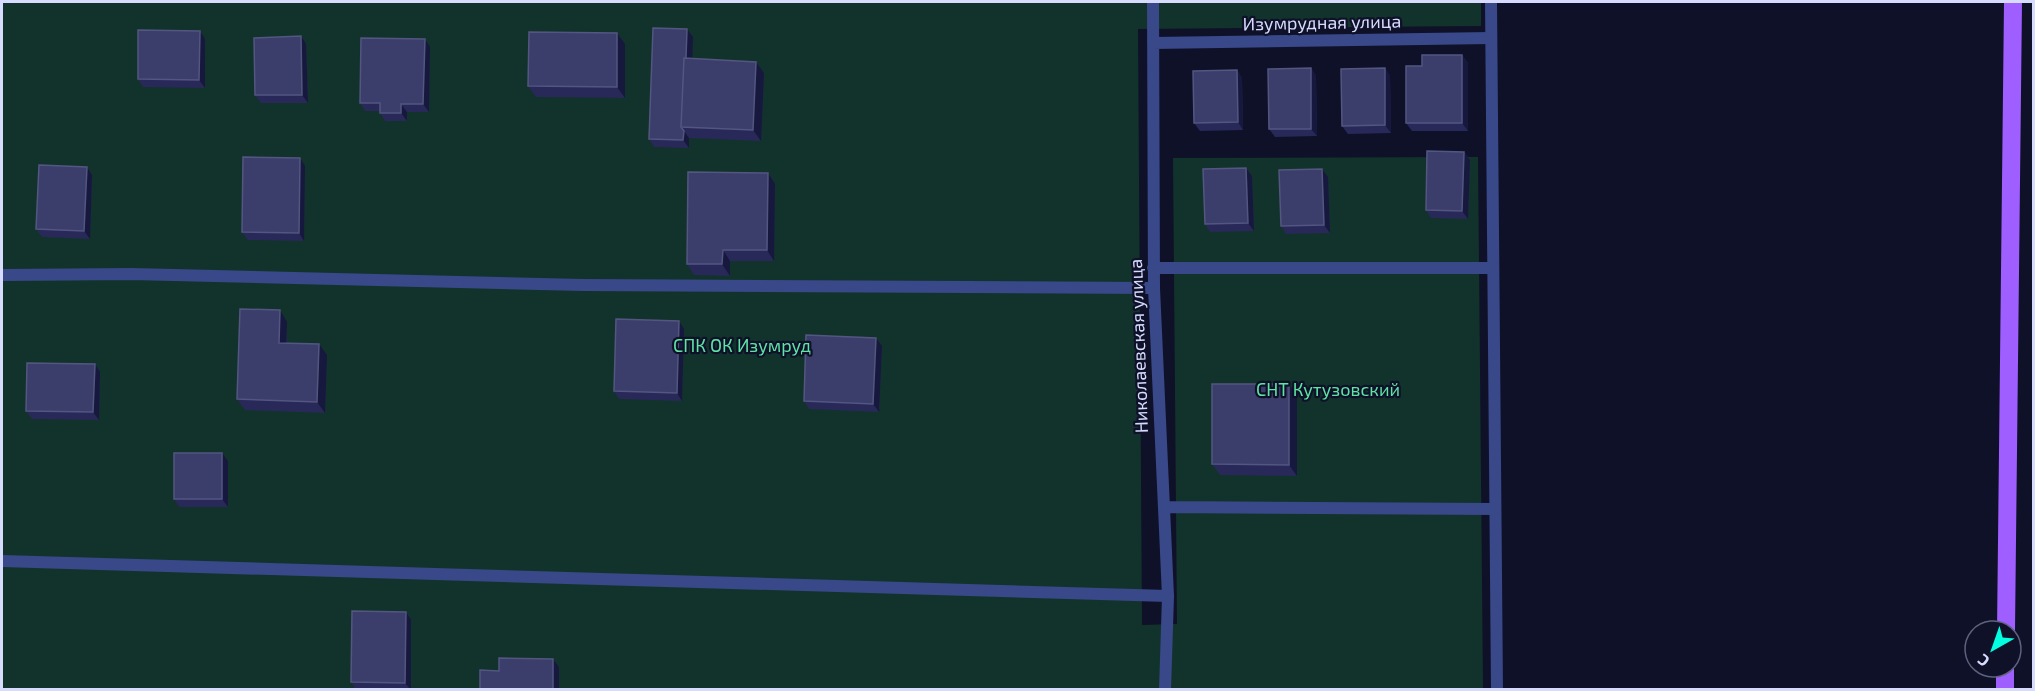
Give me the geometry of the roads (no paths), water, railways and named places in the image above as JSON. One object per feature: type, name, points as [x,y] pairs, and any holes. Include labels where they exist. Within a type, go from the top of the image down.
[{"type":"main road","points":[[2006,619],[2013,2]]},
{"type":"street","name":"Николаевская улица","points":[[1153,2],[1154,288],[1168,596],[1165,690]]},
{"type":"street","points":[[1491,2],[1497,690]]},
{"type":"street","name":"Изумрудная улица","points":[[1153,43],[1491,38]]},
{"type":"street","points":[[1154,268],[1493,268]]},
{"type":"street","points":[[2,275],[132,274],[583,285],[1154,288]]},
{"type":"street","points":[[1164,507],[1495,509]]},
{"type":"street","points":[[2,561],[1168,596]]},
{"type":"park label","name":"СПК ОК Изумруд","points":[[742,346]]},
{"type":"park label","name":"СНТ Кутузовский","points":[[1328,390]]}]
